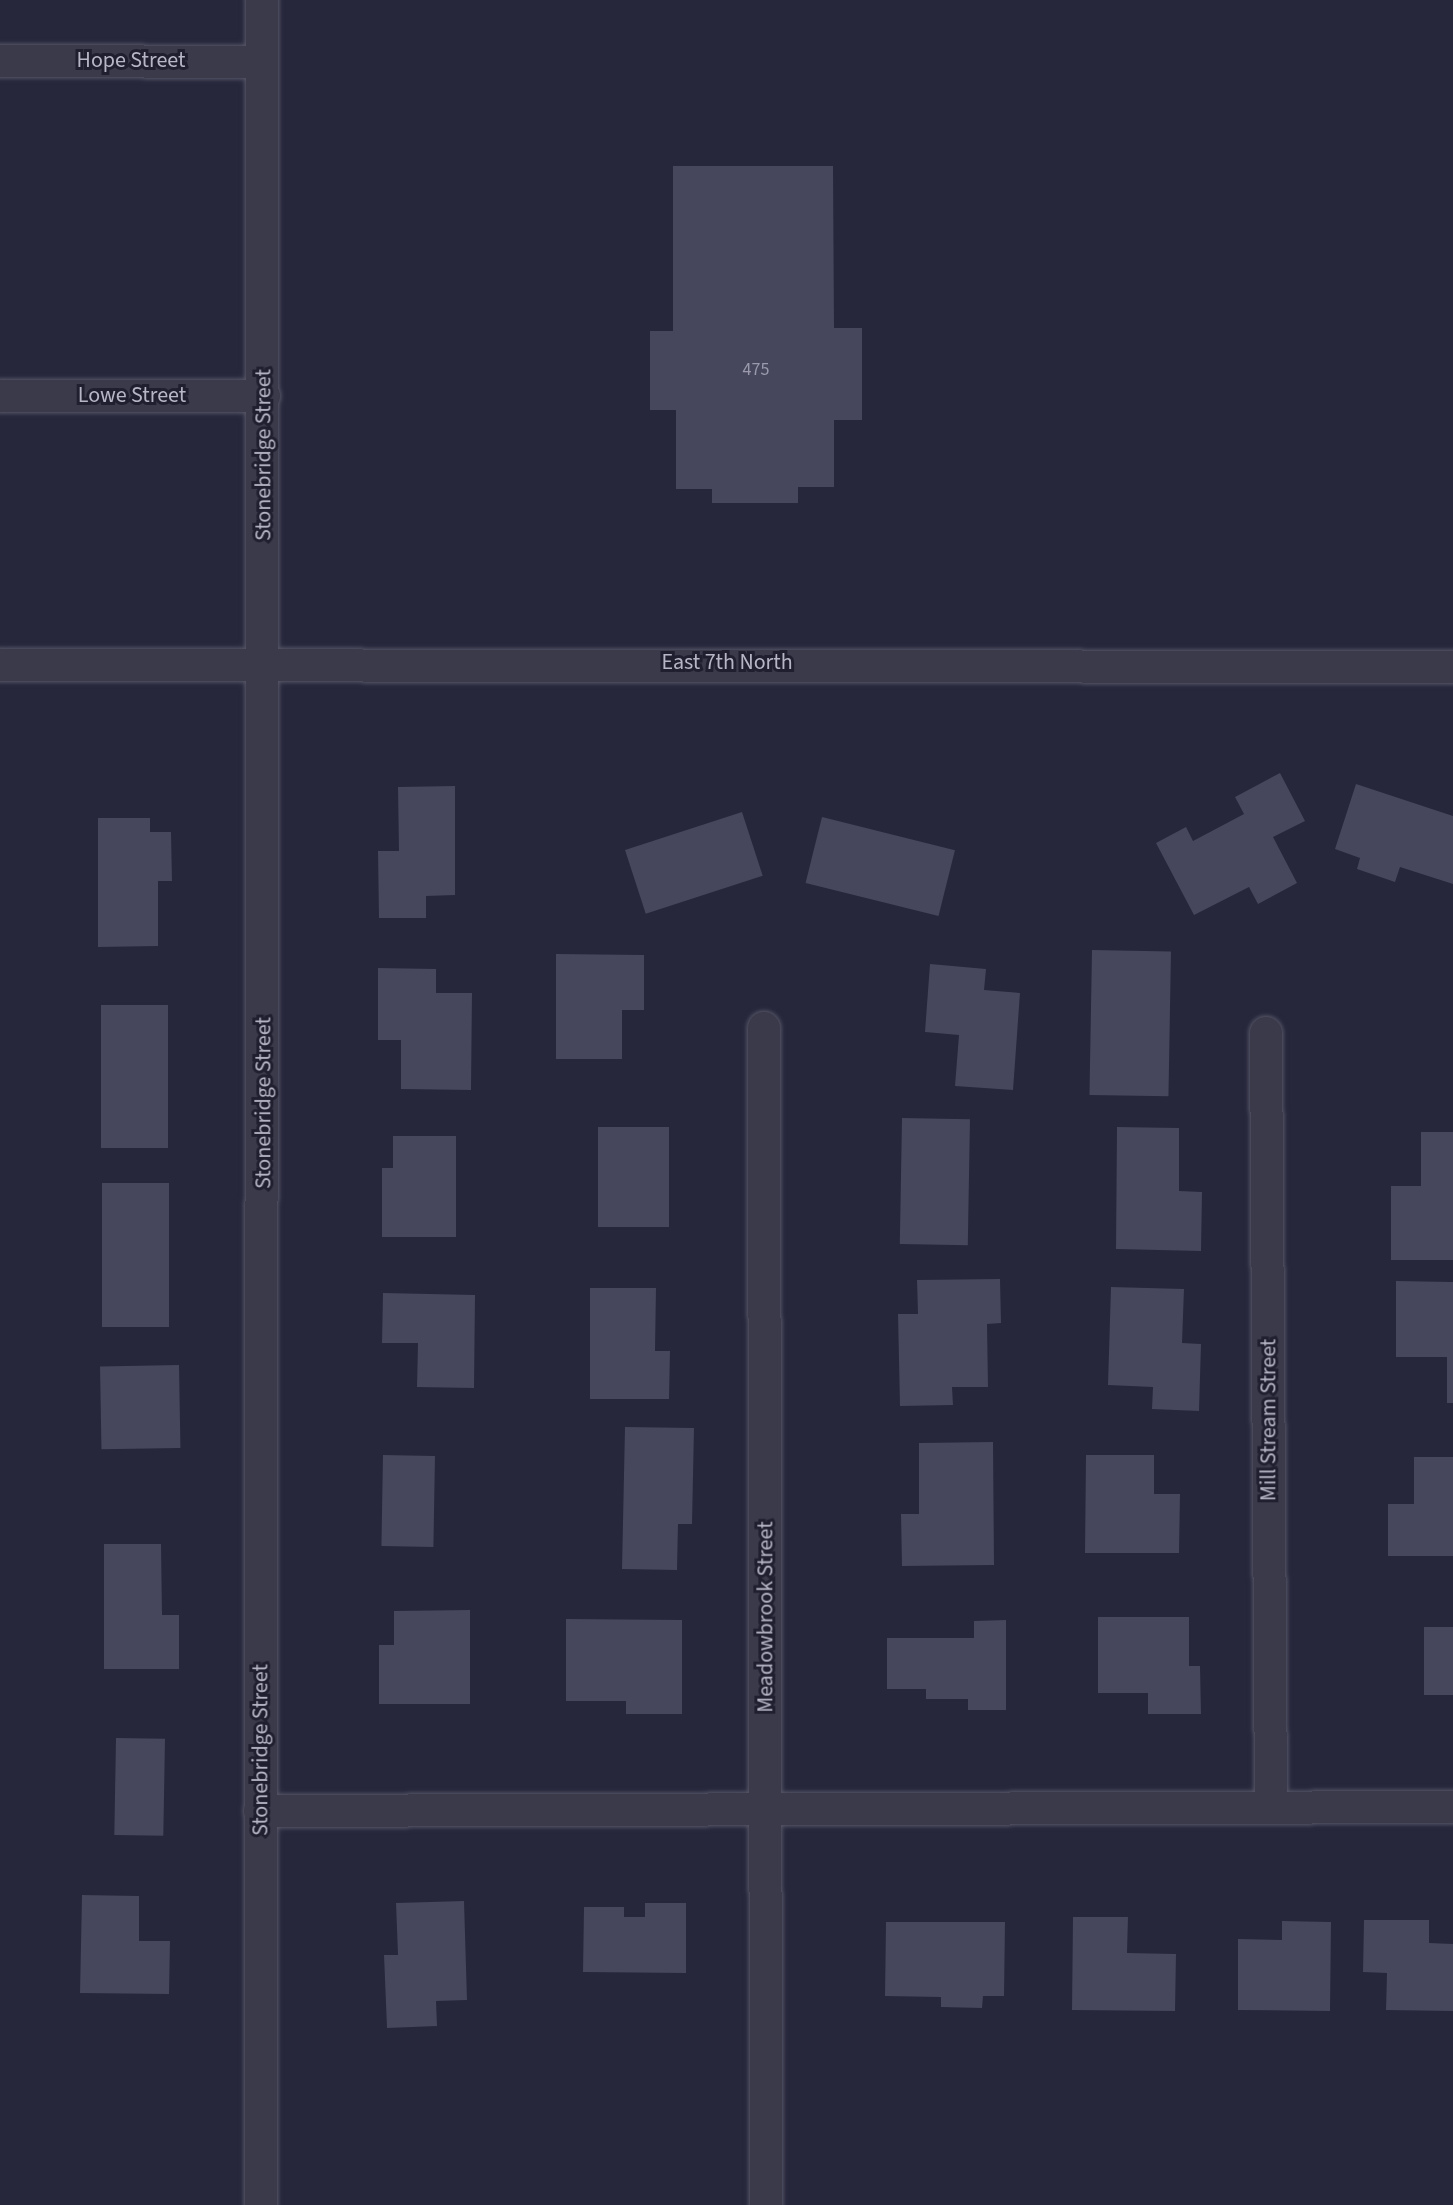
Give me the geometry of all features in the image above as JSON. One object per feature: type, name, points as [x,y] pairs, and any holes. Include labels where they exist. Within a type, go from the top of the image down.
[{"type":"street","name":"Stonebridge Street","points":[[261,2205],[265,664],[262,0]]},
{"type":"street","name":"Hope Street","points":[[0,61],[262,62]]},
{"type":"street","name":"Lowe Street","points":[[0,396],[264,396]]},
{"type":"street","name":"East 7th North","points":[[0,665],[1453,667]]},
{"type":"street","name":"Meadowbrook Street","points":[[764,1028],[766,2205]]},
{"type":"street","name":"Mill Stream Street","points":[[1266,1033],[1271,1807]]},
{"type":"street","points":[[260,1811],[1453,1807]]},
{"type":"building","points":[[673,166],[833,166],[834,328],[862,328],[862,420],[834,420],[834,487],[798,487],[798,503],[712,503],[712,489],[676,489],[676,410],[650,410],[650,331],[673,331]]},
{"type":"building","points":[[1280,773],[1305,821],[1273,837],[1297,883],[1258,904],[1249,887],[1194,915],[1156,843],[1186,827],[1193,841],[1244,814],[1235,797]]},
{"type":"building","points":[[1356,784],[1453,816],[1453,884],[1400,867],[1395,882],[1357,869],[1360,858],[1335,849]]},
{"type":"building","points":[[455,786],[455,895],[426,896],[426,918],[379,918],[378,851],[399,851],[398,787]]},
{"type":"building","points":[[742,812],[763,876],[646,914],[625,850]]},
{"type":"building","points":[[822,817],[955,850],[938,916],[806,883]]},
{"type":"building","points":[[98,818],[150,818],[150,832],[171,832],[172,881],[158,881],[158,946],[98,947]]},
{"type":"building","points":[[1092,950],[1171,951],[1168,1096],[1089,1095]]},
{"type":"building","points":[[556,954],[644,955],[644,1010],[622,1010],[622,1059],[556,1059]]},
{"type":"building","points":[[930,964],[986,969],[984,990],[1020,993],[1013,1090],[955,1086],[959,1035],[925,1032]]},
{"type":"building","points":[[378,968],[436,969],[436,993],[472,993],[471,1090],[401,1089],[401,1040],[378,1040]]},
{"type":"building","points":[[101,1005],[168,1005],[168,1148],[101,1148]]},
{"type":"building","points":[[902,1118],[970,1119],[968,1245],[900,1244]]},
{"type":"building","points":[[598,1127],[669,1127],[669,1227],[598,1227]]},
{"type":"building","points":[[1117,1127],[1179,1128],[1179,1191],[1202,1192],[1201,1251],[1116,1249]]},
{"type":"building","points":[[1421,1132],[1453,1132],[1453,1260],[1391,1260],[1391,1186],[1421,1186]]},
{"type":"building","points":[[393,1136],[456,1136],[456,1237],[382,1237],[382,1168],[393,1168]]},
{"type":"building","points":[[102,1183],[169,1183],[169,1327],[102,1327]]},
{"type":"building","points":[[1000,1279],[1001,1323],[987,1324],[988,1387],[952,1387],[953,1405],[900,1406],[898,1314],[918,1314],[917,1280]]},
{"type":"building","points":[[1396,1281],[1453,1282],[1453,1403],[1447,1403],[1447,1357],[1396,1357]]},
{"type":"building","points":[[1111,1287],[1184,1289],[1182,1343],[1201,1344],[1199,1411],[1152,1409],[1153,1387],[1108,1385]]},
{"type":"building","points":[[590,1288],[656,1288],[655,1351],[670,1351],[669,1399],[590,1399]]},
{"type":"building","points":[[383,1293],[475,1295],[474,1388],[417,1387],[418,1343],[382,1343]]},
{"type":"building","points":[[179,1365],[180,1448],[101,1449],[100,1366]]},
{"type":"building","points":[[625,1427],[694,1428],[692,1524],[678,1524],[677,1570],[622,1569]]},
{"type":"building","points":[[993,1442],[994,1565],[902,1566],[901,1514],[919,1514],[919,1443]]},
{"type":"building","points":[[383,1455],[435,1456],[433,1547],[381,1546]]},
{"type":"building","points":[[1086,1455],[1154,1455],[1154,1494],[1180,1494],[1179,1553],[1085,1553]]},
{"type":"building","points":[[1414,1457],[1453,1457],[1453,1556],[1388,1556],[1388,1504],[1414,1504]]},
{"type":"building","points":[[104,1544],[161,1544],[162,1615],[179,1615],[179,1669],[104,1669]]},
{"type":"building","points":[[470,1610],[470,1704],[379,1704],[379,1645],[394,1645],[394,1611]]},
{"type":"building","points":[[1098,1617],[1189,1617],[1189,1666],[1200,1666],[1201,1714],[1148,1714],[1148,1693],[1098,1693]]},
{"type":"building","points":[[566,1619],[682,1620],[682,1714],[626,1714],[626,1701],[566,1701]]},
{"type":"building","points":[[1006,1620],[1006,1710],[968,1710],[968,1699],[926,1699],[926,1689],[887,1689],[887,1638],[974,1638],[974,1621]]},
{"type":"building","points":[[1424,1627],[1453,1627],[1453,1695],[1424,1695]]},
{"type":"building","points":[[116,1738],[165,1739],[163,1836],[114,1835]]},
{"type":"building","points":[[82,1895],[139,1896],[139,1941],[170,1941],[169,1994],[80,1993]]},
{"type":"building","points":[[464,1901],[467,2000],[436,2001],[437,2026],[387,2028],[384,1955],[398,1955],[396,1903]]},
{"type":"building","points":[[645,1903],[686,1903],[686,1973],[583,1972],[584,1907],[624,1907],[624,1917],[645,1917]]},
{"type":"building","points":[[1073,1917],[1128,1917],[1127,1953],[1176,1954],[1175,2011],[1072,2010]]},
{"type":"building","points":[[1364,1920],[1429,1920],[1429,1943],[1453,1944],[1453,2011],[1386,2010],[1387,1973],[1363,1972]]},
{"type":"building","points":[[1282,1921],[1331,1922],[1330,2011],[1238,2010],[1238,1939],[1282,1940]]},
{"type":"building","points":[[886,1922],[1005,1922],[1004,1996],[983,1996],[982,2008],[941,2007],[941,1997],[885,1996]]}]
